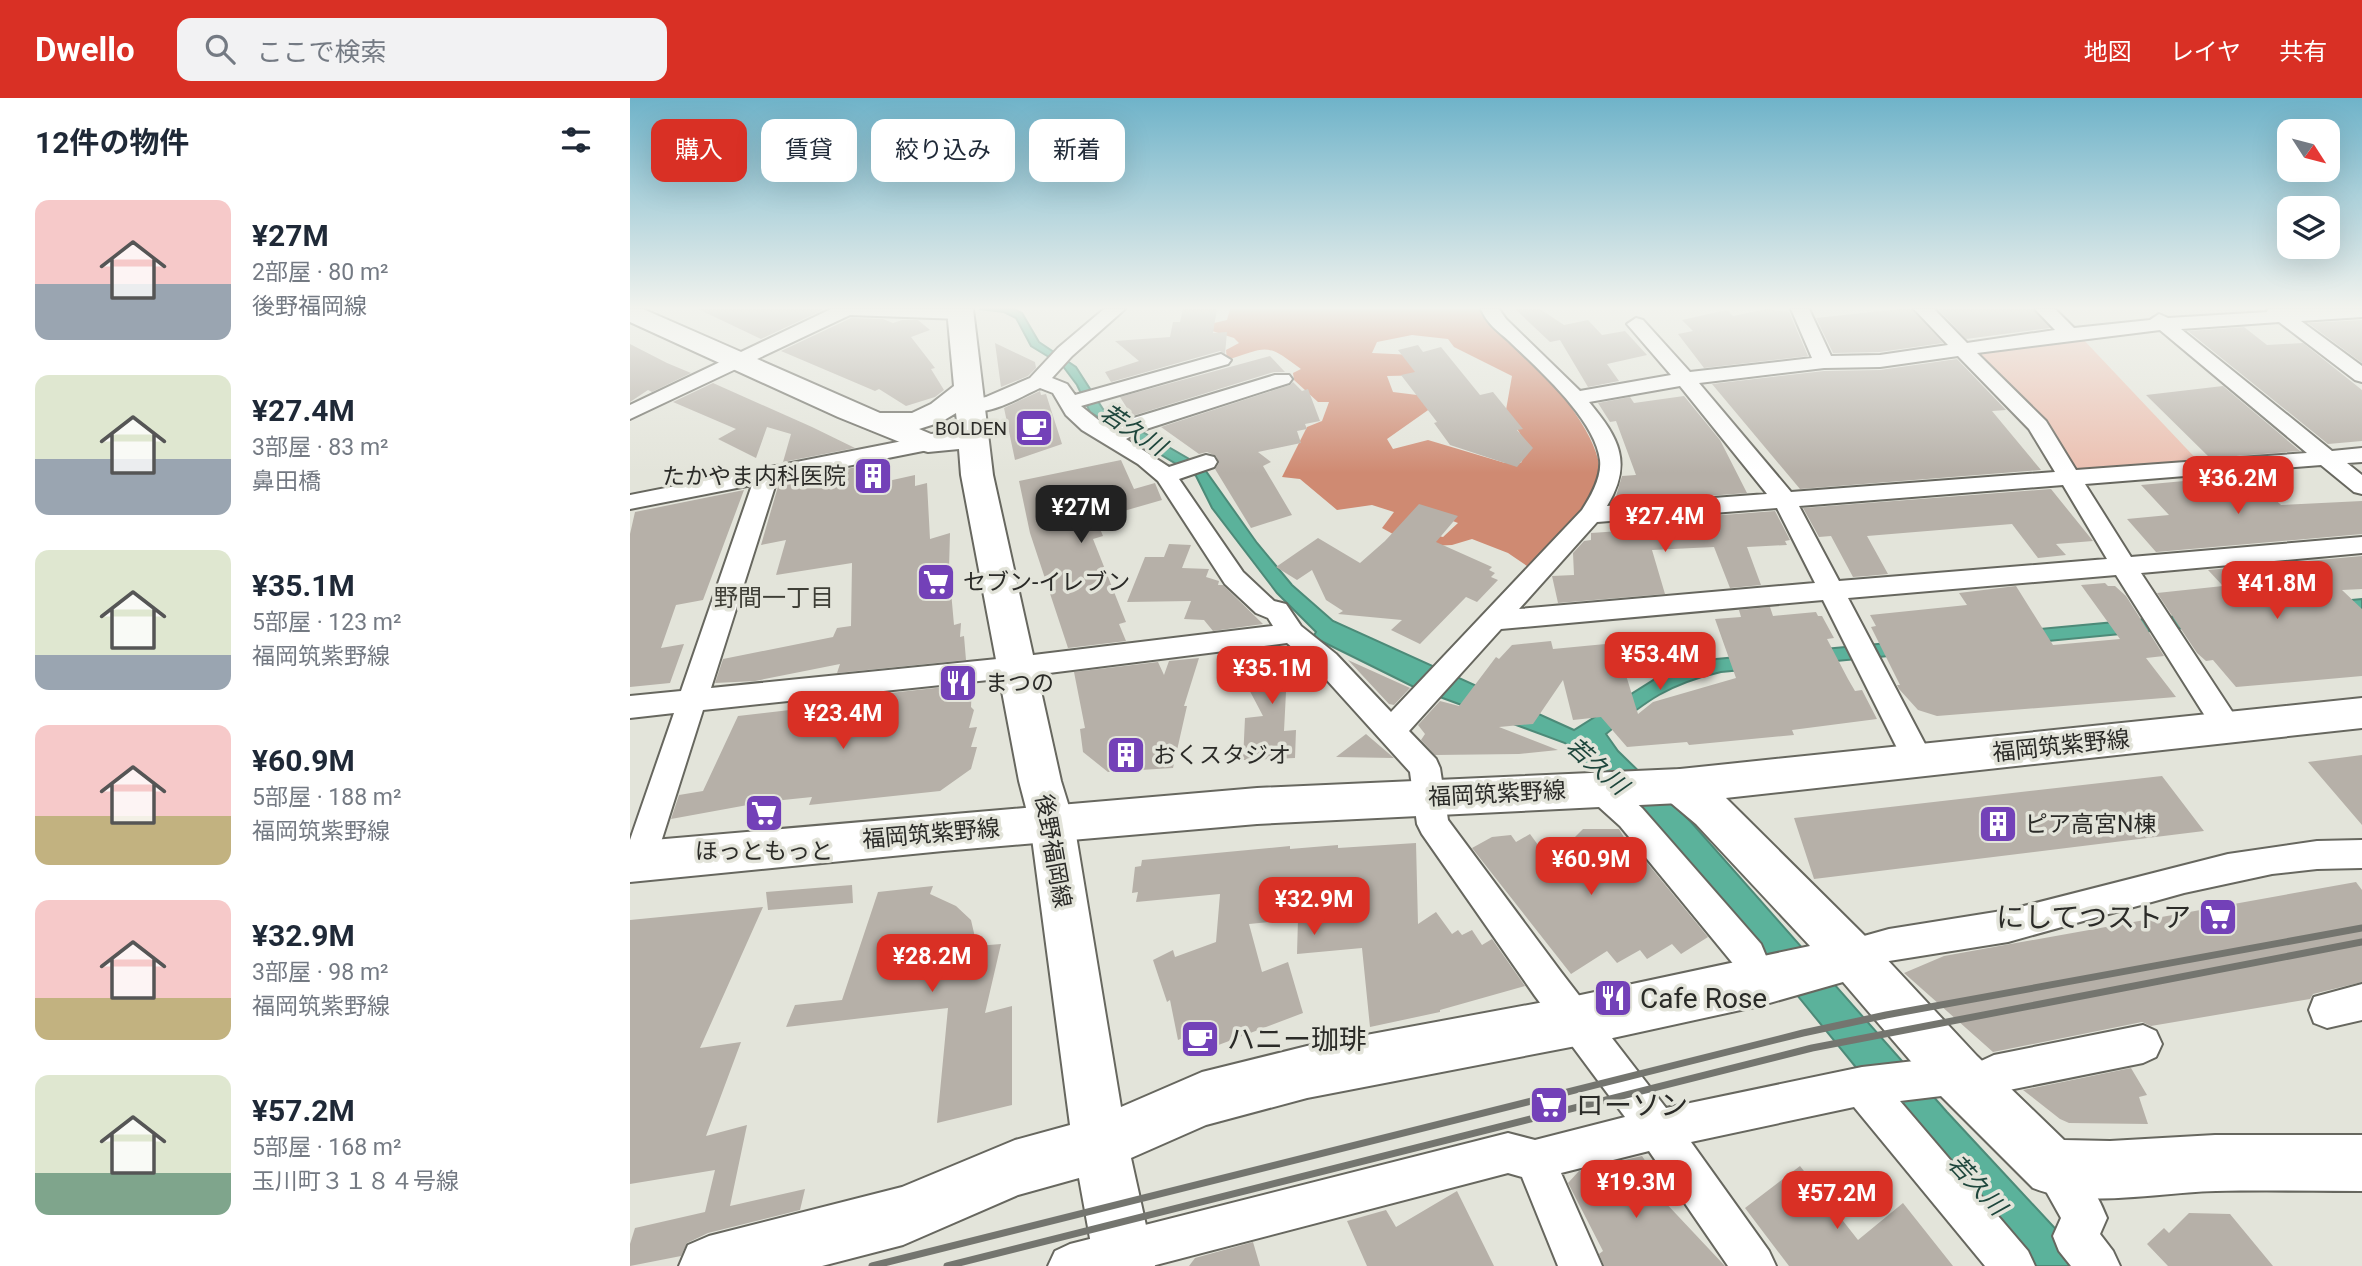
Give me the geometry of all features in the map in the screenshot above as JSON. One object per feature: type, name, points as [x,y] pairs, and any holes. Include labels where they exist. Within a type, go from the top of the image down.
[{"type":"main road","points":[[740,364],[928,443],[971,410]]},
{"type":"main road","name":"後野福岡線","points":[[966,364],[977,475],[1040,781],[1052,823],[1100,1144],[1123,1258]]},
{"type":"main road","points":[[848,411],[891,422],[912,422],[939,412],[971,410]]},
{"type":"main road","name":"福岡筑紫野線","points":[[635,862],[1256,806],[1632,788],[1919,761],[2362,713]]},
{"type":"main road","points":[[1632,788],[1711,811],[1839,960],[2053,1168],[2110,1169],[2215,1163],[2362,1163]]},
{"type":"main road","points":[[709,1266],[903,1216],[1015,1168],[1100,1144],[1202,1099],[1307,1072],[1576,1021],[1766,981],[1839,960]]},
{"type":"street","points":[[630,413],[734,364]]},
{"type":"street","points":[[971,410],[992,402],[1055,364]]},
{"type":"street","points":[[1073,402],[1209,364]]},
{"type":"street","points":[[1391,731],[1590,514],[1601,498],[1611,461],[1608,447],[1576,398],[1543,364]]},
{"type":"street","points":[[1671,364],[1784,499],[1919,761]]},
{"type":"street","points":[[1576,398],[1685,379],[1812,364]]},
{"type":"street","points":[[1977,364],[2038,426],[2159,624],[2227,727]]},
{"type":"street","points":[[2214,364],[2362,487]]},
{"type":"street","points":[[2345,364],[2362,376]]},
{"type":"street","points":[[1051,367],[1052,382],[1073,402],[1077,416],[1171,474],[1234,578],[1265,607],[1277,611],[1292,633],[1326,661],[1425,768],[1433,824],[1658,1129],[1754,1266]]},
{"type":"street","points":[[1111,439],[1135,425],[1282,379]]},
{"type":"street","points":[[630,502],[928,443]]},
{"type":"street","points":[[1590,514],[2362,455]]},
{"type":"street","points":[[1171,474],[1206,462]]},
{"type":"street","points":[[635,862],[694,700],[766,475]]},
{"type":"street","points":[[1494,620],[2362,545]]},
{"type":"street","points":[[630,707],[1017,667],[1292,633]]},
{"type":"street","points":[[1632,788],[1631,817],[1749,956],[1766,981]]},
{"type":"street","points":[[1839,960],[1875,947],[2006,927],[2215,872],[2305,856],[2362,854]]},
{"type":"street","points":[[1070,1266],[1123,1258],[1522,1156],[1862,1086],[1960,1076],[2143,1044]]},
{"type":"street","points":[[1862,1086],[2013,1266]]},
{"type":"street","points":[[1522,1156],[1580,1266]]},
{"type":"street","points":[[2053,1168],[2086,1218],[2074,1236],[2087,1262]]},
{"type":"shaded area","points":[[1293,364],[1420,364],[1430,375],[1387,376],[1393,392],[1417,395],[1431,408],[1387,439],[1393,449],[1428,440],[1505,463],[1521,463],[1528,447],[1506,410],[1512,376],[1487,364],[1536,364],[1573,410],[1587,433],[1597,455],[1600,475],[1598,487],[1574,526],[1533,570],[1508,553],[1472,539],[1452,545],[1430,546],[1430,534],[1443,537],[1458,523],[1418,508],[1402,539],[1382,528],[1394,512],[1372,505],[1337,510],[1300,479],[1282,477],[1307,427],[1322,421],[1329,402],[1318,402],[1294,380],[1293,373],[1301,369]]},
{"type":"shaded area","points":[[1980,364],[2106,364],[2202,465],[2076,474]]},
{"type":"water","name":"若久川","points":[[1060,364],[1071,364],[1076,367],[1103,409],[1203,467],[1257,543],[1292,585],[1333,621],[1574,730],[1655,679],[1716,659],[2362,599],[2362,611],[1721,672],[1687,682],[1659,695],[1606,734],[1618,751],[1691,822],[1947,1112],[2090,1266],[2027,1266],[1894,1114],[1766,957],[1645,825],[1565,743],[1418,689],[1313,637],[1316,632],[1277,593],[1212,508],[1196,476],[1090,412],[1077,385]]},
{"type":"building","points":[[630,364],[668,364],[691,373],[652,392],[648,390],[630,402]]},
{"type":"building","points":[[810,364],[932,364],[935,368],[931,369],[944,390],[935,397],[906,406],[879,389],[875,391]]},
{"type":"building","points":[[998,364],[1035,364],[1036,368],[1028,376],[1001,387]]},
{"type":"building","points":[[1131,364],[1176,364],[1111,382],[1105,372]]},
{"type":"building","points":[[1243,364],[1277,364],[1285,372],[1274,372],[1132,416],[1120,397]]},
{"type":"building","points":[[1408,364],[1454,364],[1480,395],[1493,392],[1523,429],[1517,430],[1533,448],[1517,467],[1450,445],[1434,423],[1437,422],[1401,375],[1415,372]]},
{"type":"building","points":[[1574,364],[1609,364],[1607,364],[1619,381],[1588,387]]},
{"type":"building","points":[[1701,364],[1743,364],[1704,368]]},
{"type":"building","points":[[1925,364],[1961,364],[2006,410],[1992,411],[2041,470],[1800,489],[1712,384],[1824,371],[1880,370]]},
{"type":"building","points":[[2228,364],[2329,364],[2362,390],[2362,441],[2328,444]]},
{"type":"building","points":[[1293,382],[1302,391],[1308,389],[1320,421],[1305,424],[1307,429],[1297,431],[1301,443],[1258,452],[1271,462],[1263,466],[1292,515],[1251,528],[1215,469],[1219,463],[1216,456],[1207,452],[1199,454],[1161,427]]},
{"type":"building","points":[[713,383],[855,448],[783,462],[791,434],[767,427],[756,458],[718,439],[736,429],[673,402]]},
{"type":"building","points":[[2223,386],[2300,451],[2210,458],[2146,395]]},
{"type":"building","points":[[1040,391],[1041,395],[1046,394],[1062,444],[1015,460],[1004,408]]},
{"type":"building","points":[[1684,396],[1720,440],[1747,493],[1614,503],[1622,476],[1636,475],[1616,421],[1610,422],[1598,403],[1630,397],[1634,403]]},
{"type":"building","points":[[1121,460],[1134,489],[1155,483],[1162,500],[1096,519],[1103,536],[1093,539],[1126,622],[1119,624],[1126,641],[1068,648],[1030,533],[1019,481]]},
{"type":"building","points":[[888,462],[888,481],[915,475],[915,486],[927,483],[930,539],[950,533],[949,569],[954,625],[961,623],[960,637],[964,636],[966,660],[837,673],[840,664],[755,681],[715,683],[723,659],[833,637],[837,628],[851,626],[852,563],[776,575],[786,540],[761,545],[779,483]]},
{"type":"building","points":[[2249,475],[2281,505],[2362,501],[2362,534],[2156,552],[2127,519],[2169,515],[2141,485]]},
{"type":"building","points":[[2051,489],[2093,541],[2056,544],[2066,555],[2038,558],[2012,524],[1867,536],[1888,574],[1867,576],[1853,577],[1831,536],[1819,537],[1803,508]]},
{"type":"building","points":[[744,490],[703,600],[676,605],[661,648],[684,644],[670,683],[630,687],[630,534],[635,512]]},
{"type":"building","points":[[1419,504],[1458,516],[1436,542],[1492,567],[1489,570],[1495,573],[1491,577],[1498,580],[1477,602],[1466,597],[1420,644],[1391,630],[1402,620],[1338,614],[1343,611],[1326,600],[1312,570],[1297,580],[1276,567],[1318,538],[1360,563],[1385,541]]},
{"type":"building","points":[[1775,511],[1790,540],[1785,541],[1787,545],[1747,547],[1761,585],[1730,588],[1714,547],[1652,550],[1665,594],[1558,603],[1552,576],[1574,575],[1573,553],[1584,541],[1591,540],[1591,533],[1620,531],[1618,523]]},
{"type":"building","points":[[1169,544],[1191,545],[1182,568],[1209,569],[1206,577],[1219,581],[1218,585],[1223,585],[1263,624],[1213,631],[1204,620],[1184,619],[1191,601],[1127,602],[1145,557],[1164,557]]},
{"type":"building","points":[[2362,556],[2362,589],[2342,590],[2362,609],[2362,676],[2236,687],[2213,660],[2206,661],[2197,653],[2157,593],[2223,586],[2208,570]]},
{"type":"building","points":[[2105,583],[2115,586],[2126,596],[2164,656],[2146,658],[2176,697],[1937,716],[1918,710],[1899,689],[1897,685],[1900,685],[1871,627],[1876,626],[1870,615],[1967,605],[1959,593],[2016,586],[2053,645],[2120,639],[2081,585]]},
{"type":"building","points":[[1770,607],[1773,616],[1816,612],[1818,616],[1822,616],[1834,638],[1827,639],[1848,679],[1855,691],[1862,690],[1877,719],[1792,730],[1794,735],[1689,745],[1687,742],[1627,747],[1601,717],[1573,720],[1563,680],[1533,724],[1499,727],[1558,750],[1519,754],[1435,755],[1421,740],[1425,734],[1418,725],[1440,701],[1459,706],[1496,657],[1499,659],[1512,645],[1551,641],[1553,649],[1616,643],[1638,714],[1653,702],[1736,678],[1715,619],[1741,617],[1739,610]]},
{"type":"building","points":[[1283,646],[1315,681],[1286,692],[1284,731],[1296,730],[1295,758],[1243,760],[1245,718],[1263,716],[1243,678],[1252,675],[1247,665]]},
{"type":"building","points":[[1199,658],[1184,706],[1187,706],[1173,768],[1108,772],[1083,752],[1080,729],[1085,728],[1074,672],[1158,662],[1164,675],[1169,661]]},
{"type":"building","points":[[1348,660],[1410,688],[1394,705],[1389,704]]},
{"type":"building","points":[[972,684],[971,707],[974,710],[969,728],[977,727],[971,747],[977,747],[971,769],[940,791],[809,805],[812,797],[764,802],[671,819],[679,795],[703,791],[738,716],[824,706],[826,700]]},
{"type":"building","points":[[1366,734],[1394,758],[1336,757]]},
{"type":"building","points":[[2362,755],[2362,825],[2308,762]]},
{"type":"building","name":"ピア高宮N棟","points":[[2162,776],[2204,831],[1814,879],[1794,818]]},
{"type":"building","points":[[1583,829],[1619,829],[1631,849],[1634,847],[1708,937],[1681,954],[1672,944],[1647,959],[1640,950],[1617,963],[1607,951],[1571,974],[1472,848],[1492,837],[1511,835],[1516,842],[1530,834],[1541,849],[1546,846],[1555,857]]},
{"type":"building","points":[[1416,843],[1418,924],[1436,912],[1452,934],[1458,930],[1462,935],[1472,930],[1482,945],[1492,939],[1525,986],[1440,1012],[1370,1027],[1362,948],[1297,954],[1298,919],[1249,924],[1262,972],[1288,962],[1303,1013],[1192,1055],[1188,1036],[1178,1040],[1170,1000],[1167,1002],[1153,960],[1173,950],[1175,957],[1216,942],[1220,894],[1136,902],[1138,892],[1132,893],[1135,867],[1141,866],[1142,860],[1290,846],[1290,849],[1338,845],[1338,848]]},
{"type":"building","points":[[2356,882],[2362,890],[2362,982],[2313,994],[2310,999],[2151,1026],[2142,1022],[1993,1052],[1904,973],[1944,956]]},
{"type":"building","points":[[852,885],[853,903],[768,910],[766,892]]},
{"type":"building","points":[[933,886],[930,894],[956,906],[971,920],[977,946],[1001,944],[985,1013],[1012,1006],[1012,1105],[937,1123],[948,1008],[786,1027],[795,1005],[842,1000],[878,892]]},
{"type":"building","points":[[763,907],[700,1048],[741,1042],[706,1136],[747,1125],[730,1206],[805,1189],[800,1210],[708,1233],[687,1243],[681,1256],[630,1266],[630,1244],[635,1228],[705,1212],[715,1170],[630,1184],[630,920]]},
{"type":"building","points":[[2131,1068],[2147,1095],[2139,1097],[2148,1124],[2069,1123],[2023,1090]]},
{"type":"building","points":[[1642,1156],[1655,1175],[1646,1182],[1725,1266],[1604,1266],[1599,1254],[1603,1251],[1568,1183],[1579,1171],[1584,1170],[1592,1179],[1611,1163]]},
{"type":"building","points":[[1800,1166],[1858,1240],[1903,1203],[1953,1266],[1789,1266],[1745,1208]]},
{"type":"building","points":[[1457,1191],[1494,1266],[1367,1266],[1347,1221],[1386,1210],[1396,1227]]},
{"type":"building","points":[[2189,1213],[2230,1214],[2273,1266],[2168,1266],[2147,1244],[2164,1228],[2169,1233]]},
{"type":"building","points":[[1253,1242],[1260,1266],[1189,1266],[1195,1258]]},
{"type":"railway","points":[[872,1266],[1803,1033],[1886,1015],[2362,928]]},
{"type":"railway","points":[[947,1266],[1812,1048],[2362,942]]},
{"type":"place","name":"BOLDEN","points":[[1034,428]]},
{"type":"place","name":"たかやま内科医院","points":[[873,476]]},
{"type":"place","name":"セブン-イレブン","points":[[936,582]]},
{"type":"place","name":"まつの","points":[[958,683]]},
{"type":"place","name":"おくスタジオ","points":[[1126,755]]},
{"type":"place","name":"ほっともっと","points":[[764,813]]},
{"type":"place","name":"ピア高宮N棟","points":[[1998,824]]},
{"type":"place","name":"にしてつストア","points":[[2218,917]]},
{"type":"place","name":"Cafe Rose","points":[[1613,998]]},
{"type":"place","name":"ハニー珈琲","points":[[1200,1039]]},
{"type":"place","name":"ローソン","points":[[1549,1105]]},
{"type":"district","name":"野間一丁目","points":[[774,598]]}]
